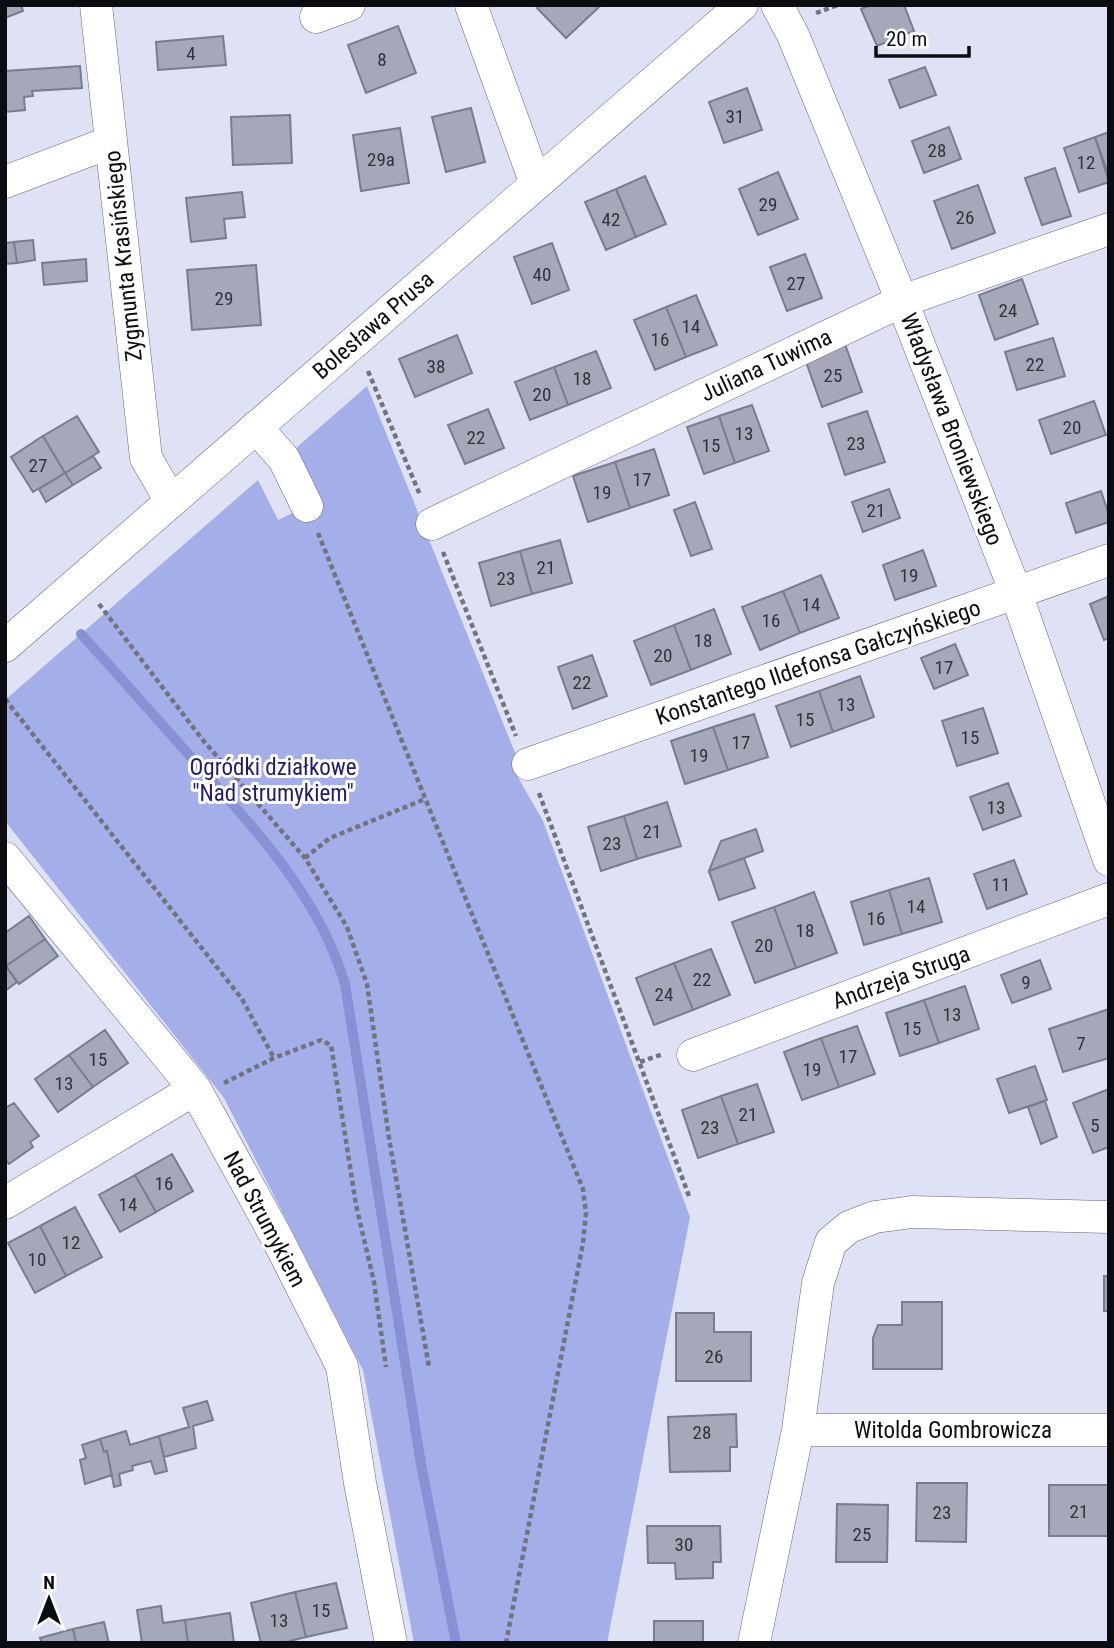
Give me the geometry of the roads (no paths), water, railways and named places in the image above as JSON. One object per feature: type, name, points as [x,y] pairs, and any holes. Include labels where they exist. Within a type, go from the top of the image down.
[{"type":"street","name":"Zygmunta Krasińskiego","points":[[96,5],[146,458],[171,501]]},
{"type":"street","points":[[316,17],[349,5]]},
{"type":"street","points":[[471,5],[536,184]]},
{"type":"street","name":"Bolesława Prusa","points":[[5,646],[742,5]]},
{"type":"street","name":"Władysława Broniewskiego","points":[[777,5],[793,35],[902,300],[1016,593],[1109,860]]},
{"type":"street","points":[[5,182],[111,142]]},
{"type":"street","name":"Juliana Tuwima","points":[[432,524],[902,300],[1109,229]]},
{"type":"street","points":[[256,427],[284,459],[307,506]]},
{"type":"street","name":"Konstantego Ildefonsa Gałczyńskiego","points":[[528,764],[1109,560]]},
{"type":"street","name":"Nad Strumykiem","points":[[5,858],[197,1093],[277,1238],[342,1366],[360,1483],[391,1643]]},
{"type":"street","name":"Andrzeja Struga","points":[[693,1055],[1109,899]]},
{"type":"street","points":[[5,1203],[197,1093]]},
{"type":"street","points":[[754,1643],[797,1430],[818,1283],[831,1242],[849,1227],[875,1217],[912,1212],[1109,1217]]},
{"type":"street","name":"Witolda Gombrowicza","points":[[797,1430],[1109,1430]]},
{"type":"waterway","points":[[81,634],[268,846],[305,897],[334,953],[345,984],[421,1464],[456,1643]]},
{"type":"park label","name":"Ogródki działkowe \"Nad strumykiem\"","points":[[273,780]]}]
